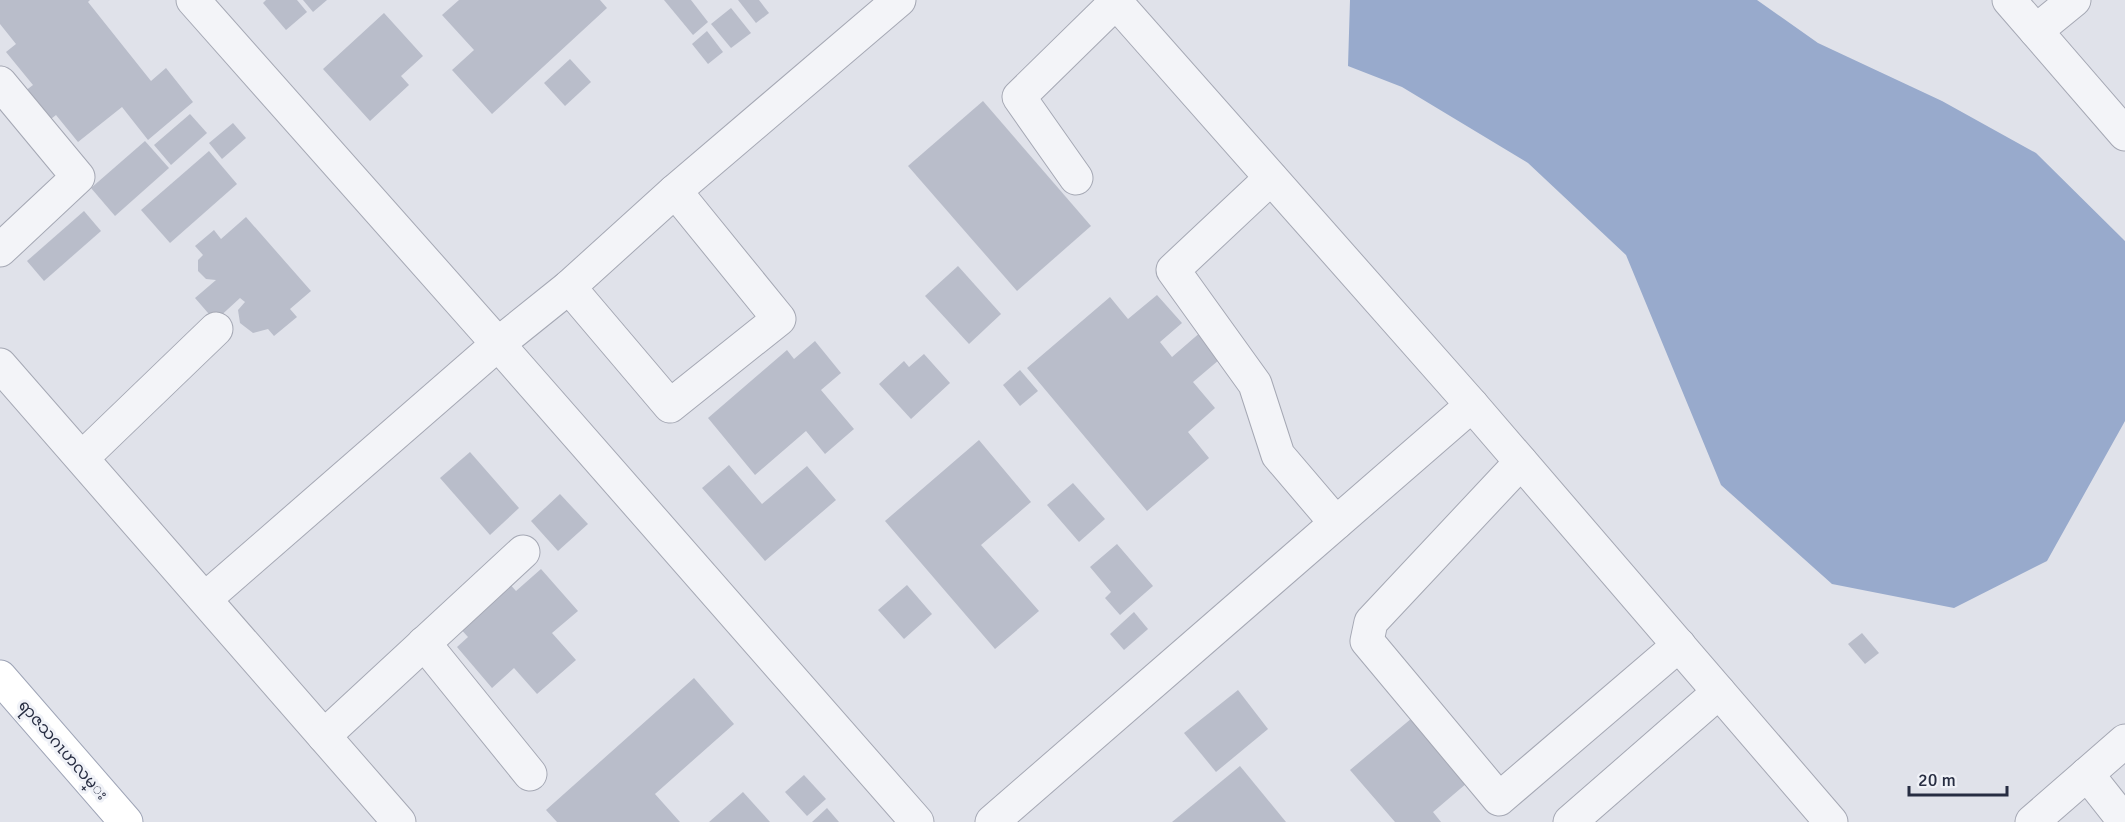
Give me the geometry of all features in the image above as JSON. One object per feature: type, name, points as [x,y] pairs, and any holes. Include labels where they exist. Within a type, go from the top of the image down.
[{"type":"main road","name":"ရာဇသဂၤဟလမ္း","points":[[0,677],[126,822]]},
{"type":"street","points":[[193,0],[917,822]]},
{"type":"street","points":[[2009,0],[2125,134]]},
{"type":"street","points":[[2036,31],[2074,0]]},
{"type":"street","points":[[1076,178],[1019,98],[1115,1],[1472,405],[1831,822]]},
{"type":"street","points":[[205,599],[498,344],[569,287],[675,191],[893,2]]},
{"type":"street","points":[[0,83],[78,177],[0,250]]},
{"type":"street","points":[[1271,178],[1173,270],[1255,384],[1278,455],[1336,523]]},
{"type":"street","points":[[569,287],[670,406],[779,319],[675,191]]},
{"type":"street","points":[[82,458],[216,329]]},
{"type":"street","points":[[0,365],[399,822]]},
{"type":"street","points":[[992,822],[1472,405]]},
{"type":"street","points":[[1521,462],[1371,622],[1367,641],[1499,799],[1679,645]]},
{"type":"street","points":[[324,736],[523,552]]},
{"type":"street","points":[[424,643],[530,774]]},
{"type":"street","points":[[1570,822],[1719,692]]},
{"type":"street","points":[[2032,822],[2125,741]]},
{"type":"street","points":[[2087,774],[2125,822]]},
{"type":"water","points":[[1350,0],[1757,0],[1818,43],[1942,101],[2036,153],[2125,241],[2125,421],[2047,561],[1954,608],[1832,584],[1721,485],[1626,255],[1528,163],[1402,87],[1348,66]]},
{"type":"building","points":[[0,0],[90,0],[88,2],[151,81],[166,68],[193,102],[148,140],[122,107],[78,142],[56,115],[28,137],[4,107],[33,85],[6,52],[16,44],[0,24]]},
{"type":"building","points":[[266,0],[297,0],[307,12],[286,30],[263,3]]},
{"type":"building","points":[[303,0],[327,0],[313,12]]},
{"type":"building","points":[[459,0],[600,0],[607,8],[492,114],[452,70],[474,50],[442,15]]},
{"type":"building","points":[[664,0],[691,0],[708,22],[693,35]]},
{"type":"building","points":[[738,0],[759,0],[769,13],[756,23]]},
{"type":"building","points":[[731,8],[751,33],[731,48],[711,24]]},
{"type":"building","points":[[384,13],[423,56],[401,76],[409,85],[370,121],[323,69]]},
{"type":"building","points":[[707,31],[723,52],[708,64],[692,44]]},
{"type":"building","points":[[570,59],[591,82],[565,106],[544,83]]},
{"type":"building","points":[[983,101],[1091,226],[1017,291],[908,166]]},
{"type":"building","points":[[190,114],[207,133],[171,165],[154,145]]},
{"type":"building","points":[[233,123],[246,138],[222,159],[209,143]]},
{"type":"building","points":[[145,141],[169,168],[115,216],[91,188]]},
{"type":"building","points":[[209,151],[237,184],[170,243],[141,210]]},
{"type":"building","points":[[84,211],[101,231],[44,281],[27,261]]},
{"type":"building","points":[[246,217],[311,291],[290,309],[297,317],[274,336],[268,329],[253,333],[240,323],[238,310],[245,302],[240,298],[215,321],[195,298],[216,280],[206,279],[198,271],[198,260],[203,255],[195,246],[214,230],[221,239]]},
{"type":"building","points":[[958,266],[1001,314],[969,344],[925,296]]},
{"type":"building","points":[[1157,295],[1182,323],[1160,342],[1172,357],[1217,318],[1239,343],[1193,382],[1215,408],[1188,432],[1209,458],[1147,511],[1027,368],[1110,297],[1128,319]]},
{"type":"building","points":[[815,341],[841,373],[821,390],[854,429],[825,454],[806,431],[755,475],[708,418],[787,350],[794,359]]},
{"type":"building","points":[[924,354],[950,383],[911,419],[879,384],[904,361],[909,367]]},
{"type":"building","points":[[1020,370],[1038,391],[1020,406],[1003,385]]},
{"type":"building","points":[[979,440],[1031,502],[981,545],[1039,611],[995,649],[885,521]]},
{"type":"building","points":[[470,452],[519,508],[490,535],[440,478]]},
{"type":"building","points":[[729,465],[762,504],[807,466],[836,500],[765,561],[702,488]]},
{"type":"building","points":[[1073,483],[1105,519],[1079,542],[1047,505]]},
{"type":"building","points":[[560,494],[588,524],[558,551],[531,521]]},
{"type":"building","points":[[1117,544],[1153,586],[1120,615],[1105,598],[1111,592],[1090,567]]},
{"type":"building","points":[[541,569],[578,611],[552,633],[576,660],[537,694],[514,668],[492,688],[457,647],[468,637],[458,626],[508,582],[516,591]]},
{"type":"building","points":[[907,585],[932,614],[904,639],[878,610]]},
{"type":"building","points":[[1134,612],[1148,629],[1124,650],[1110,634]]},
{"type":"building","points":[[1862,633],[1879,653],[1865,664],[1848,644]]},
{"type":"building","points":[[694,678],[734,724],[655,794],[680,822],[557,822],[546,810]]},
{"type":"building","points":[[1238,690],[1268,729],[1216,772],[1184,733]]},
{"type":"building","points":[[1412,718],[1467,783],[1433,812],[1441,822],[1395,822],[1350,770]]},
{"type":"building","points":[[1240,766],[1286,822],[1172,822]]},
{"type":"building","points":[[804,775],[826,799],[807,816],[785,792]]},
{"type":"building","points":[[743,792],[770,822],[709,822]]},
{"type":"building","points":[[827,808],[839,822],[812,822]]}]
